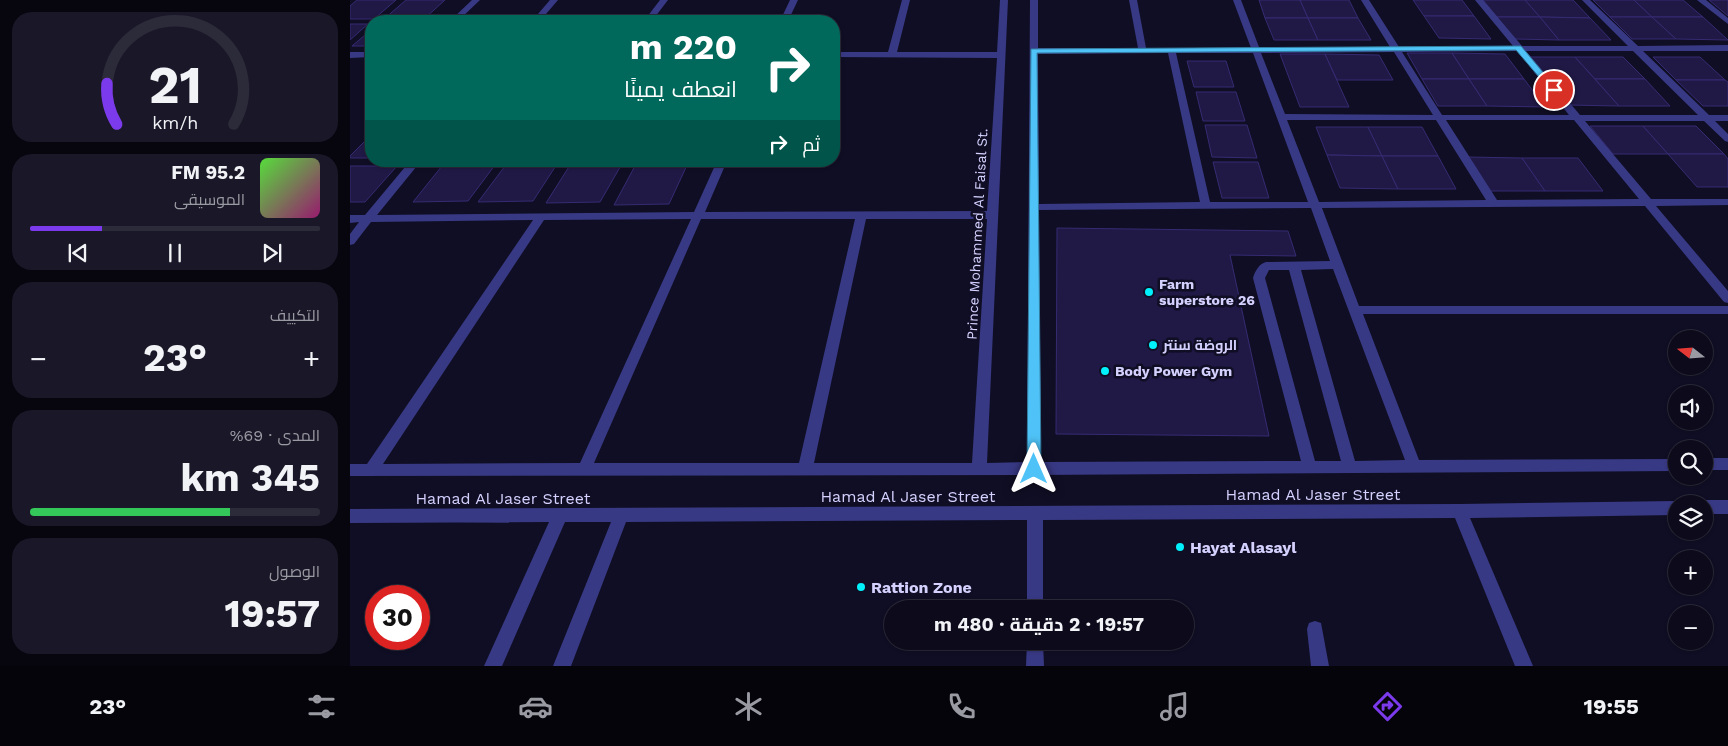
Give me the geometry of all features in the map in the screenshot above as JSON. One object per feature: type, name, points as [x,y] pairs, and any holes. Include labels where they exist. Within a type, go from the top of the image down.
[{"type":"street","points":[[460,15],[476,0]]},
{"type":"street","points":[[541,15],[554,0]]},
{"type":"street","points":[[653,15],[664,0]]},
{"type":"street","points":[[787,15],[794,0]]},
{"type":"street","points":[[892,55],[906,0]]},
{"type":"street","name":"Prince Mohammed Al Faisal St.","points":[[979,469],[1004,0]]},
{"type":"street","points":[[1034,0],[1034,469]]},
{"type":"street","points":[[1133,0],[1142,49]]},
{"type":"street","points":[[1238,0],[1414,466]]},
{"type":"street","points":[[1365,0],[1494,204]]},
{"type":"street","points":[[1479,0],[1728,299]]},
{"type":"street","points":[[1586,0],[1728,139]]},
{"type":"street","points":[[1700,0],[1728,22]]},
{"type":"street","points":[[1033,50],[1728,48]]},
{"type":"street","points":[[1171,49],[1206,206]]},
{"type":"street","points":[[350,55],[365,55]]},
{"type":"street","points":[[840,55],[1001,55]]},
{"type":"street","points":[[1282,117],[1728,118]]},
{"type":"street","points":[[350,241],[411,167]]},
{"type":"street","points":[[584,470],[719,167]]},
{"type":"street","points":[[1034,207],[1728,202]]},
{"type":"street","points":[[805,470],[861,215]]},
{"type":"street","points":[[350,219],[541,216],[992,215]]},
{"type":"street","points":[[371,470],[541,216]]},
{"type":"street","points":[[1310,467],[1259,278],[1260,273],[1266,266],[1338,265]]},
{"type":"street","points":[[1294,266],[1350,467]]},
{"type":"street","points":[[1355,310],[1728,310]]},
{"type":"street","points":[[1713,464],[1728,464]]},
{"type":"street","name":"Hamad Al Jaser Street","points":[[350,470],[805,470],[1668,465]]},
{"type":"street","points":[[1713,507],[1728,507]]},
{"type":"street","name":"Hamad Al Jaser Street","points":[[350,516],[1460,511],[1668,508]]},
{"type":"street","points":[[1460,511],[1524,666]]},
{"type":"street","points":[[1035,513],[1035,600]]},
{"type":"street","points":[[493,666],[560,515]]},
{"type":"street","points":[[562,666],[621,515]]},
{"type":"street","points":[[1315,630],[1320,666]]},
{"type":"street","points":[[1035,650],[1035,666]]},
{"type":"building","points":[[357,0],[396,0],[379,15],[365,15],[365,19],[350,19],[350,6]]},
{"type":"building","points":[[406,0],[445,0],[428,15],[389,15]]},
{"type":"building","points":[[1259,0],[1300,0],[1308,18],[1265,18]]},
{"type":"building","points":[[1300,0],[1349,0],[1358,18],[1308,18]]},
{"type":"building","points":[[1413,0],[1462,0],[1474,16],[1424,16]]},
{"type":"building","points":[[1483,0],[1525,0],[1540,17],[1497,17]]},
{"type":"building","points":[[1525,0],[1573,0],[1590,18],[1540,17]]},
{"type":"building","points":[[1593,0],[1634,0],[1652,17],[1610,17]]},
{"type":"building","points":[[1634,0],[1683,0],[1703,17],[1652,17]]},
{"type":"building","points":[[1709,0],[1728,0],[1728,16]]},
{"type":"building","points":[[1424,16],[1474,16],[1491,39],[1439,38]]},
{"type":"building","points":[[1497,17],[1540,17],[1559,40],[1515,39]]},
{"type":"building","points":[[1540,17],[1590,18],[1611,40],[1559,40]]},
{"type":"building","points":[[1610,17],[1652,17],[1676,39],[1632,39]]},
{"type":"building","points":[[1652,17],[1703,17],[1728,40],[1676,39]]},
{"type":"building","points":[[1265,18],[1308,18],[1318,40],[1274,40]]},
{"type":"building","points":[[1308,18],[1358,18],[1371,40],[1318,40]]},
{"type":"building","points":[[350,24],[365,24],[365,27],[350,40]]},
{"type":"building","points":[[365,35],[365,46],[352,46]]},
{"type":"building","points":[[1407,53],[1452,53],[1469,79],[1422,79]]},
{"type":"building","points":[[1452,53],[1505,54],[1524,79],[1469,79]]},
{"type":"building","points":[[1280,54],[1325,54],[1349,107],[1300,107]]},
{"type":"building","points":[[1325,54],[1379,55],[1393,80],[1337,80]]},
{"type":"building","points":[[1528,57],[1575,57],[1619,106],[1568,105]]},
{"type":"building","points":[[1575,57],[1623,57],[1645,79],[1595,79]]},
{"type":"building","points":[[1653,57],[1700,57],[1725,80],[1676,80]]},
{"type":"building","points":[[1187,61],[1226,61],[1234,87],[1194,87]]},
{"type":"building","points":[[1422,79],[1469,79],[1487,106],[1438,106]]},
{"type":"building","points":[[1469,79],[1524,79],[1545,107],[1487,106]]},
{"type":"building","points":[[1595,79],[1645,79],[1670,106],[1619,106]]},
{"type":"building","points":[[1676,80],[1725,80],[1728,82],[1728,106],[1703,106]]},
{"type":"building","points":[[1196,92],[1236,92],[1245,121],[1203,121]]},
{"type":"building","points":[[1205,125],[1247,125],[1257,158],[1212,157]]},
{"type":"building","points":[[1590,126],[1643,126],[1668,154],[1613,154]]},
{"type":"building","points":[[1643,126],[1696,126],[1724,154],[1668,154]]},
{"type":"building","points":[[1316,127],[1368,127],[1382,156],[1327,155]]},
{"type":"building","points":[[1368,127],[1422,127],[1438,156],[1382,156]]},
{"type":"building","points":[[365,141],[365,158],[350,158]]},
{"type":"building","points":[[1668,154],[1724,154],[1728,159],[1728,187],[1697,187]]},
{"type":"building","points":[[1327,155],[1382,156],[1398,189],[1340,188]]},
{"type":"building","points":[[1382,156],[1438,156],[1456,189],[1398,189]]},
{"type":"building","points":[[1467,157],[1522,158],[1545,191],[1487,191]]},
{"type":"building","points":[[1522,158],[1578,158],[1603,191],[1545,191]]},
{"type":"building","points":[[1213,162],[1258,162],[1269,198],[1222,198]]},
{"type":"building","points":[[350,166],[396,167],[365,202],[350,202]]},
{"type":"building","points":[[441,167],[494,167],[468,201],[413,202]]},
{"type":"building","points":[[504,167],[555,167],[533,201],[478,202]]},
{"type":"building","points":[[569,167],[620,167],[600,202],[546,203]]},
{"type":"building","points":[[634,167],[686,167],[669,204],[614,205]]},
{"type":"building","name":"الروضة سنتر","points":[[1057,228],[1288,231],[1296,256],[1230,255],[1269,436],[1056,434]]},
{"type":"place","name":"Farm superstore 26","points":[[1149,292]]},
{"type":"place","name":"الروضة سنتر","points":[[1153,345]]},
{"type":"place","name":"Body Power Gym","points":[[1105,371]]},
{"type":"place","name":"Hayat Alasayl","points":[[1180,547]]},
{"type":"place","name":"Rattion Zone","points":[[861,587]]},
{"type":"route","points":[[1034,469],[1033,50],[1519,48],[1554,90]]}]
